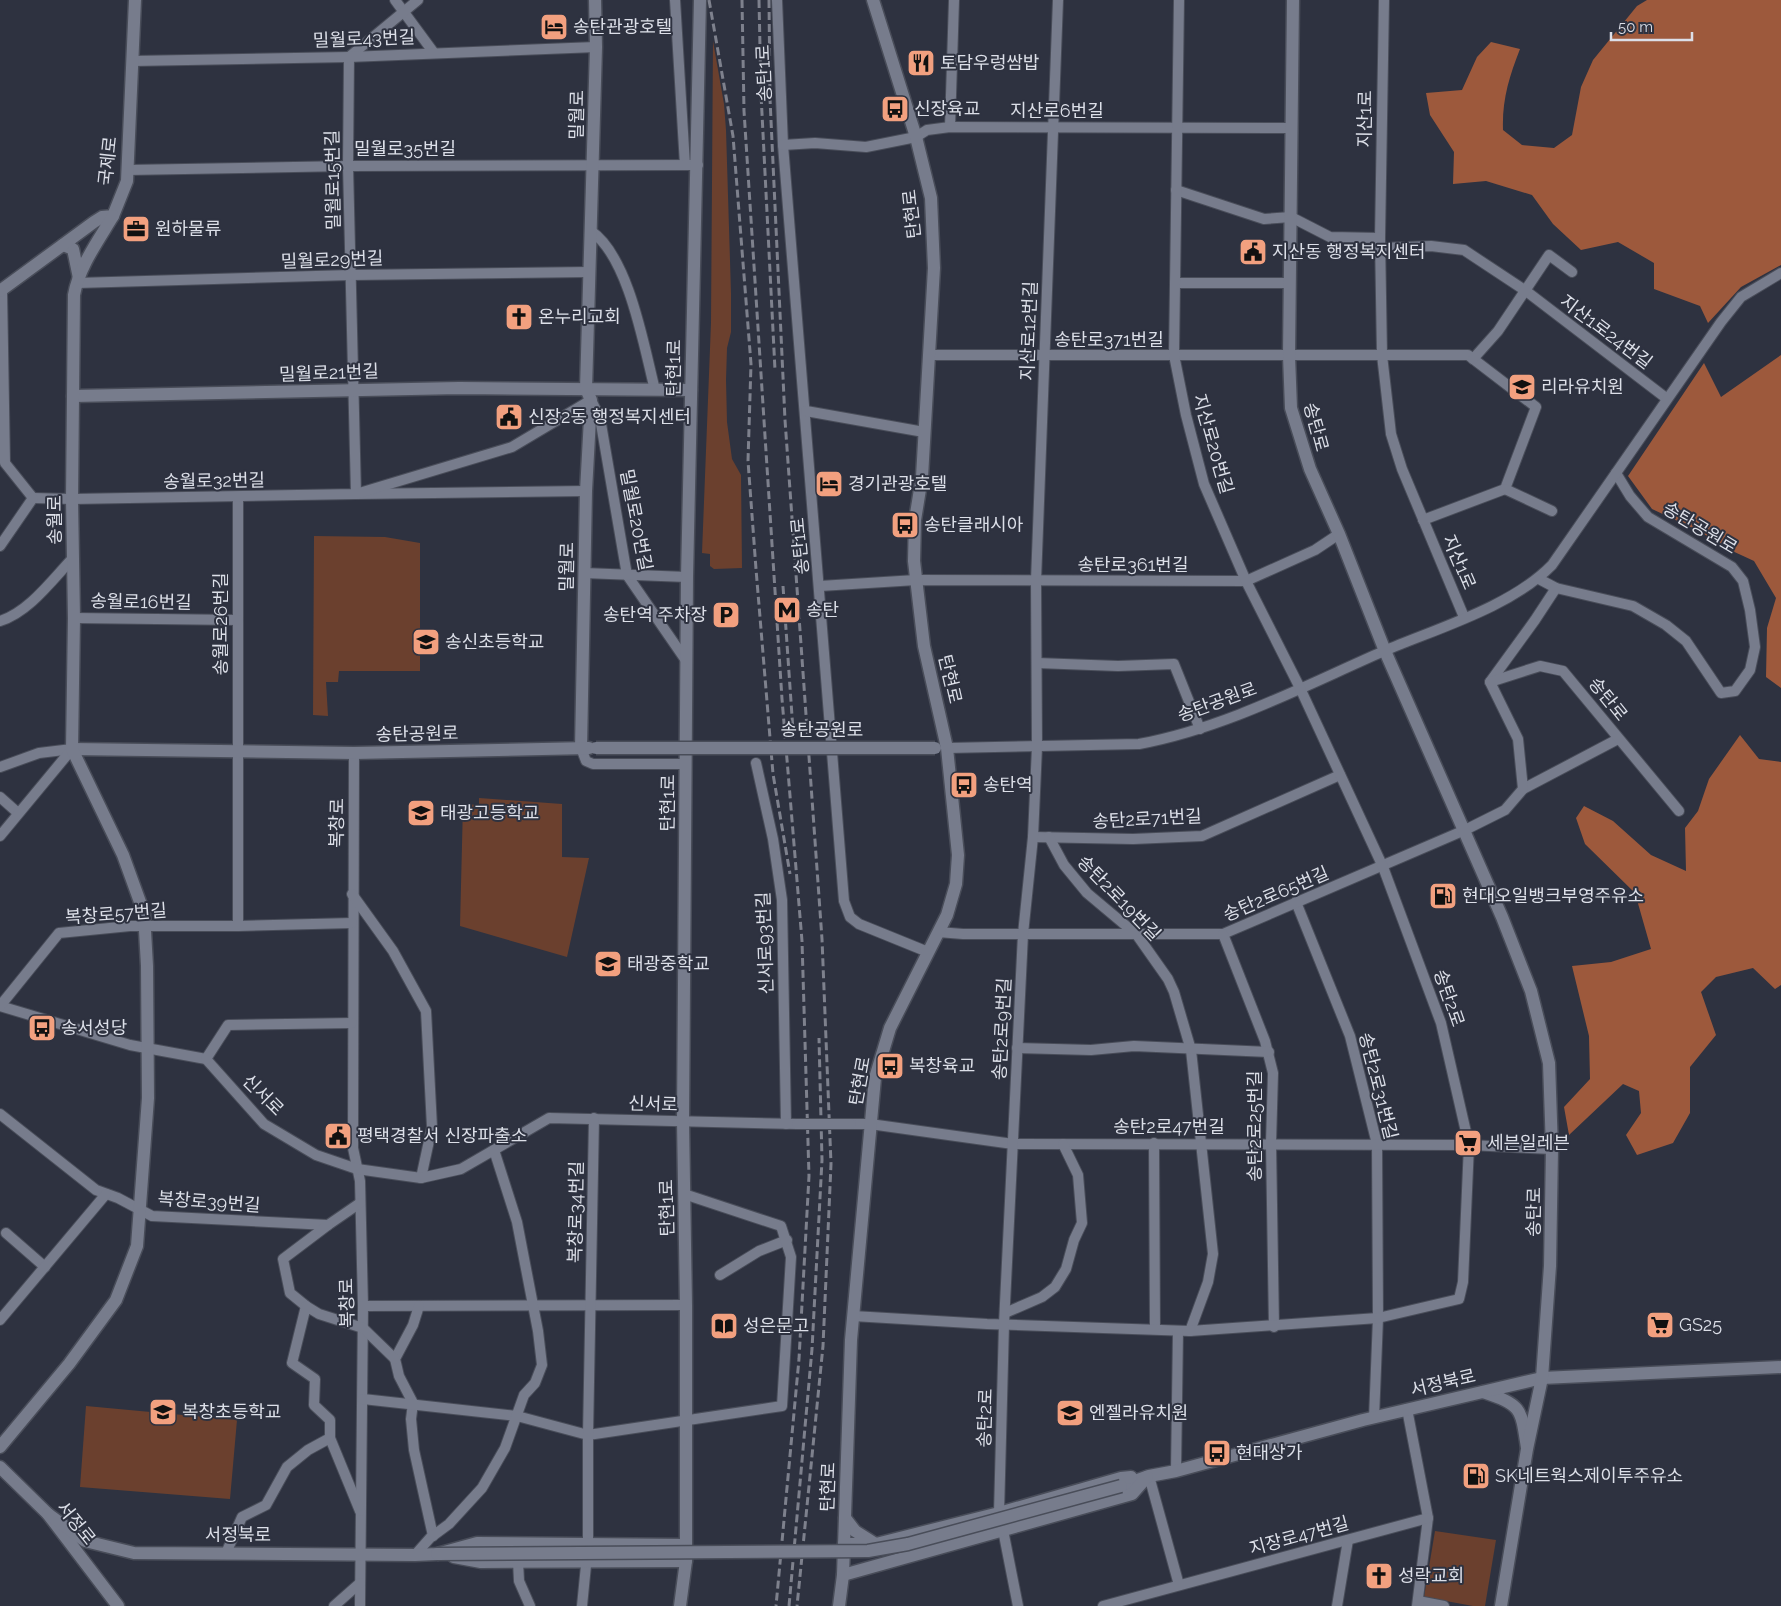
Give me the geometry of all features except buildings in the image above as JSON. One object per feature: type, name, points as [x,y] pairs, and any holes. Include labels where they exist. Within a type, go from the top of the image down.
[{"type":"street","name":"국제로","points":[[113,216],[125,188],[127,170],[135,0]]},
{"type":"street","points":[[395,0],[434,53]]},
{"type":"street","points":[[349,57],[418,0]]},
{"type":"street","name":"밀월로","points":[[581,748],[589,272],[596,46],[594,0]]},
{"type":"street","points":[[675,0],[692,165]]},
{"type":"street","name":"탄현1로","points":[[680,1606],[686,1561],[686,1305],[683,1121],[687,576],[692,390],[692,165],[700,0]]},
{"type":"street","name":"송탄1로","points":[[777,0],[782,145],[806,411],[844,901],[850,917],[859,924],[928,952]]},
{"type":"street","name":"탄현로","points":[[839,1606],[843,1575],[853,1316],[874,1078],[890,1028],[947,915],[956,884],[958,855],[924,646],[914,561],[915,520],[922,477],[934,268],[931,198],[916,137],[872,0]]},
{"type":"street","points":[[950,128],[954,0]]},
{"type":"street","name":"지산로12번길","points":[[1037,747],[1036,581],[1058,0]]},
{"type":"street","name":"지산로20번길","points":[[1179,0],[1174,355],[1204,484],[1246,581],[1300,688]]},
{"type":"street","name":"송탄로","points":[[1293,0],[1289,356],[1291,408],[1310,470],[1339,534],[1385,651],[1465,830],[1531,991],[1549,1063],[1552,1149],[1550,1266],[1542,1378],[1527,1449],[1501,1606]]},
{"type":"street","name":"지산1로","points":[[1384,0],[1380,243],[1382,354],[1391,434],[1402,469],[1464,617]]},
{"type":"street","name":"밀월로43번길","points":[[132,61],[349,57],[596,46]]},
{"type":"street","name":"밀월로15번길","points":[[349,57],[348,166],[356,494]]},
{"type":"street","name":"지산로6번길","points":[[916,137],[927,130],[950,128],[1292,128]]},
{"type":"street","points":[[782,145],[815,143],[866,147],[916,137]]},
{"type":"street","name":"밀월로35번길","points":[[127,170],[348,166],[692,165]]},
{"type":"street","points":[[1176,190],[1264,219],[1291,217],[1330,237],[1380,243]]},
{"type":"street","points":[[0,546],[33,498],[4,463],[1,290],[97,219],[113,216]]},
{"type":"street","name":"송월로","points":[[72,750],[74,618],[72,499],[73,304],[78,281],[113,216]]},
{"type":"street","points":[[591,231],[602,238],[629,288],[655,390]]},
{"type":"street","name":"지산1로24번길","points":[[1380,243],[1464,250],[1526,291],[1666,398]]},
{"type":"street","points":[[63,245],[73,250],[78,281]]},
{"type":"street","points":[[1471,357],[1498,331],[1549,254],[1572,272]]},
{"type":"street","name":"밀월로29번길","points":[[78,281],[589,272]]},
{"type":"street","name":"송탄공원로","points":[[72,750],[237,750],[354,753],[581,748],[1037,747],[1140,744],[1200,730],[1500,602],[1538,578],[1568,544],[1666,398],[1741,297],[1781,273]]},
{"type":"street","points":[[1175,283],[1290,283]]},
{"type":"street","points":[[1289,356],[1382,354],[1471,357],[1536,407],[1505,489],[1552,511]]},
{"type":"street","name":"송탄로371번길","points":[[929,355],[1289,356]]},
{"type":"street","name":"밀월로21번길","points":[[73,396],[354,390],[588,395]]},
{"type":"street","points":[[356,494],[512,447],[588,395],[655,390],[692,390]]},
{"type":"street","name":"밀월로20번길","points":[[588,395],[600,418],[627,575],[687,662]]},
{"type":"street","points":[[806,411],[924,432]]},
{"type":"street","name":"송탄공원로","points":[[1556,588],[1633,606],[1666,625],[1686,642],[1721,693],[1735,691],[1750,670],[1755,647],[1750,610],[1743,581],[1732,567],[1698,549],[1648,517],[1630,496],[1616,473]]},
{"type":"street","name":"지산1로","points":[[1423,520],[1505,489]]},
{"type":"street","points":[[356,494],[586,491]]},
{"type":"street","name":"송월로32번길","points":[[33,498],[238,497],[356,494]]},
{"type":"street","name":"송월로26번길","points":[[237,750],[238,497]]},
{"type":"street","name":"송탄로361번길","points":[[916,580],[1246,581],[1315,550],[1339,534]]},
{"type":"street","points":[[0,621],[12,617],[44,590],[73,558]]},
{"type":"street","points":[[584,573],[687,576]]},
{"type":"street","points":[[1522,789],[1518,739],[1490,682],[1556,588],[1538,578]]},
{"type":"street","points":[[820,586],[916,580]]},
{"type":"street","name":"송월로16번길","points":[[74,618],[238,620]]},
{"type":"street","points":[[1037,663],[1118,666],[1174,664],[1200,730]]},
{"type":"street","name":"송탄로","points":[[1490,682],[1540,666],[1563,671],[1679,811]]},
{"type":"street","name":"송탄2로","points":[[853,1316],[1005,1319],[1190,1331],[1274,1327],[1378,1318],[1459,1299],[1463,1282],[1469,1144],[1442,1023],[1383,867],[1300,688]]},
{"type":"street","points":[[1383,867],[1506,810],[1522,789],[1618,739]]},
{"type":"street","name":"송탄2로9번길","points":[[1005,1319],[1023,934],[1033,837],[1037,747]]},
{"type":"street","points":[[581,748],[586,761],[593,764],[686,764]]},
{"type":"street","points":[[0,767],[38,753],[72,750]]},
{"type":"street","points":[[0,836],[72,750]]},
{"type":"street","points":[[0,1447],[69,1364],[116,1300],[137,1246],[148,1098],[144,913],[123,855],[72,750]]},
{"type":"street","points":[[237,750],[238,926]]},
{"type":"street","name":"복창로","points":[[354,753],[352,894],[353,1148],[360,1181],[364,1306],[360,1606]]},
{"type":"street","name":"신서로93번길","points":[[756,763],[773,839],[782,900],[792,1124]]},
{"type":"street","name":"송탄2로71번길","points":[[1033,837],[1133,839],[1202,836],[1340,775]]},
{"type":"street","points":[[0,797],[18,813]]},
{"type":"street","name":"송탄2로19번길","points":[[1049,837],[1064,865],[1088,893],[1137,935],[1168,979],[1191,1050],[1198,1100],[1213,1254],[1208,1282],[1190,1331]]},
{"type":"street","name":"송탄2로65번길","points":[[938,932],[1137,935],[1223,934],[1383,867]]},
{"type":"street","points":[[352,894],[393,951],[426,1011],[432,1126],[421,1178]]},
{"type":"street","name":"송탄2로31번길","points":[[1296,902],[1350,1036],[1377,1144],[1378,1318]]},
{"type":"street","name":"복창로57번길","points":[[0,1006],[59,933],[145,926],[352,923]]},
{"type":"street","name":"송탄2로25번길","points":[[1223,934],[1269,1052],[1273,1073],[1271,1144],[1274,1327]]},
{"type":"street","points":[[0,1006],[148,1048],[206,1059],[228,1025],[352,1023]]},
{"type":"street","points":[[1017,1048],[1091,1050],[1134,1046],[1269,1052]]},
{"type":"street","name":"신서로","points":[[206,1059],[264,1124],[316,1155],[356,1169],[421,1178],[461,1169],[549,1118],[870,1124]]},
{"type":"street","name":"복창로39번길","points":[[0,1114],[96,1190],[152,1216],[328,1225]]},
{"type":"street","name":"복창로34번길","points":[[582,1606],[588,1545],[588,1435],[594,1118]]},
{"type":"street","name":"송탄2로47번길","points":[[870,1124],[1013,1144],[1469,1144]]},
{"type":"street","points":[[1154,1143],[1155,1330]]},
{"type":"street","points":[[1005,1319],[1055,1287],[1066,1269],[1074,1240],[1082,1223],[1078,1175],[1063,1144]]},
{"type":"street","points":[[1469,1144],[1552,1149]]},
{"type":"street","points":[[415,1554],[448,1524],[482,1488],[505,1448],[524,1395],[535,1383],[542,1364],[541,1347],[518,1222],[494,1150]]},
{"type":"street","points":[[0,1320],[106,1194]]},
{"type":"street","points":[[363,1399],[413,1403],[517,1416],[588,1435],[782,1406],[792,1257],[781,1226],[684,1194]]},
{"type":"street","points":[[360,1203],[283,1259],[290,1293],[319,1314],[334,1317],[363,1328],[395,1359],[398,1376],[413,1403],[414,1450],[433,1536]]},
{"type":"street","points":[[6,1233],[45,1267]]},
{"type":"street","points":[[720,1275],[760,1251],[787,1240]]},
{"type":"street","points":[[364,1306],[591,1307],[686,1305]]},
{"type":"street","points":[[306,1306],[292,1363],[315,1379],[314,1405],[330,1420],[330,1438],[362,1516]]},
{"type":"street","points":[[395,1359],[413,1325],[419,1306]]},
{"type":"street","points":[[1374,1418],[1378,1318]]},
{"type":"street","name":"송탄2로","points":[[999,1513],[1005,1319]]},
{"type":"street","points":[[1176,1471],[1178,1330]]},
{"type":"street","name":"서정북로","points":[[48,1514],[85,1541],[134,1552],[437,1554],[868,1551],[908,1544],[1121,1486],[1149,1476],[1176,1471],[1407,1409],[1542,1378],[1781,1367]]},
{"type":"street","points":[[1483,1392],[1508,1400],[1522,1415],[1527,1449]]},
{"type":"street","points":[[1407,1409],[1428,1518],[1417,1604],[1444,1606]]},
{"type":"street","points":[[226,1552],[242,1517],[266,1505],[287,1467],[308,1450],[330,1438]]},
{"type":"street","name":"서정로","points":[[0,1467],[48,1514],[118,1606]]},
{"type":"street","points":[[844,1544],[876,1544],[999,1513],[1121,1478],[1149,1476]]},
{"type":"street","points":[[843,1575],[1132,1494],[1149,1476]]},
{"type":"street","points":[[1149,1476],[1179,1586]]},
{"type":"street","points":[[845,1518],[855,1531],[876,1544]]},
{"type":"street","name":"지장로47번길","points":[[1103,1606],[1428,1518]]},
{"type":"street","points":[[1003,1530],[1018,1606]]},
{"type":"street","points":[[1337,1606],[1348,1540]]},
{"type":"street","points":[[437,1554],[477,1543],[685,1545]]},
{"type":"street","points":[[437,1554],[481,1562],[686,1561]]},
{"type":"street","points":[[518,1561],[520,1581],[530,1606]]},
{"type":"street","points":[[334,1606],[360,1583]]},
{"type":"shaded area","points":[[1647,0],[1781,0],[1781,265],[1741,287],[1708,323],[1700,306],[1654,289],[1654,263],[1618,242],[1581,250],[1553,224],[1532,195],[1486,181],[1453,184],[1454,152],[1430,115],[1426,93],[1462,90],[1477,57],[1491,42],[1520,49],[1507,89],[1503,130],[1522,145],[1554,148],[1572,135],[1581,87],[1593,60],[1637,6]]},
{"type":"shaded area","points":[[713,41],[724,104],[726,130],[731,293],[731,332],[727,348],[726,380],[727,422],[732,459],[741,475],[742,568],[714,569],[710,566],[710,554],[702,553],[711,323]]},
{"type":"shaded area","points":[[1781,355],[1781,688],[1766,677],[1767,628],[1776,598],[1754,561],[1728,549],[1699,531],[1652,509],[1628,476],[1704,363],[1721,397]]},
{"type":"shaded area","points":[[314,536],[385,537],[420,543],[420,671],[339,671],[338,682],[326,682],[328,716],[313,715]]},
{"type":"shaded area","points":[[1740,735],[1759,759],[1781,762],[1781,985],[1775,989],[1753,968],[1716,977],[1701,992],[1716,1035],[1690,1067],[1690,1113],[1673,1143],[1637,1155],[1626,1135],[1641,1113],[1639,1091],[1623,1084],[1569,1135],[1564,1107],[1590,1079],[1589,1036],[1572,966],[1611,962],[1651,949],[1635,893],[1585,844],[1576,818],[1584,806],[1613,821],[1651,855],[1686,871],[1685,828],[1698,811],[1709,779]]},
{"type":"shaded area","points":[[479,798],[562,804],[562,857],[589,858],[567,957],[460,926],[463,804],[479,805]]},
{"type":"shaded area","points":[[86,1406],[237,1420],[230,1499],[80,1487]]},
{"type":"shaded area","points":[[1435,1531],[1496,1540],[1485,1606],[1473,1606],[1424,1597]]},
{"type":"railway","points":[[709,0],[733,136],[751,364],[748,461],[756,569],[773,774],[790,874]]},
{"type":"railway","points":[[742,0],[744,111],[782,699],[802,941],[809,1176],[799,1359],[776,1606]]},
{"type":"railway","points":[[759,0],[761,94],[775,370]]},
{"type":"railway","points":[[769,0],[770,99],[785,420],[822,939],[831,1164],[823,1346],[797,1606]]},
{"type":"railway","points":[[783,586],[794,745]]},
{"type":"railway","points":[[789,1606],[812,1349],[822,1160],[819,1038]]},
{"type":"place","name":"송탄관광호텔","points":[[554,27]]},
{"type":"place","name":"토담우렁쌈밥","points":[[921,63]]},
{"type":"place","name":"신장육교","points":[[895,109]]},
{"type":"place","name":"원하물류","points":[[136,229]]},
{"type":"place","name":"지산동 행정복지센터","points":[[1253,252]]},
{"type":"place","name":"온누리교회","points":[[519,317]]},
{"type":"place","name":"리라유치원","points":[[1522,387]]},
{"type":"place","name":"신장2동 행정복지센터","points":[[509,417]]},
{"type":"place","name":"경기관광호텔","points":[[829,484]]},
{"type":"place","name":"송탄클래시아","points":[[905,525]]},
{"type":"place","name":"송탄","points":[[787,610]]},
{"type":"place","name":"송탄역 주차장","points":[[726,615]]},
{"type":"place","name":"송신초등학교","points":[[426,642]]},
{"type":"place","name":"송탄역","points":[[964,785]]},
{"type":"place","name":"태광고등학교","points":[[421,813]]},
{"type":"place","name":"현대오일뱅크부영주유소","points":[[1443,896]]},
{"type":"place","name":"태광중학교","points":[[608,964]]},
{"type":"place","name":"송서성당","points":[[42,1028]]},
{"type":"place","name":"복창육교","points":[[890,1066]]},
{"type":"place","name":"평택경찰서 신장파출소","points":[[338,1136]]},
{"type":"place","name":"세븐일레븐","points":[[1468,1143]]},
{"type":"place","name":"GS25","points":[[1660,1325]]},
{"type":"place","name":"성은문고","points":[[724,1326]]},
{"type":"place","name":"복창초등학교","points":[[163,1412]]},
{"type":"place","name":"엔젤라유치원","points":[[1070,1413]]},
{"type":"place","name":"현대상가","points":[[1217,1453]]},
{"type":"place","name":"SK네트웍스제이투주유소","points":[[1476,1476]]},
{"type":"place","name":"성락교회","points":[[1379,1576]]}]
